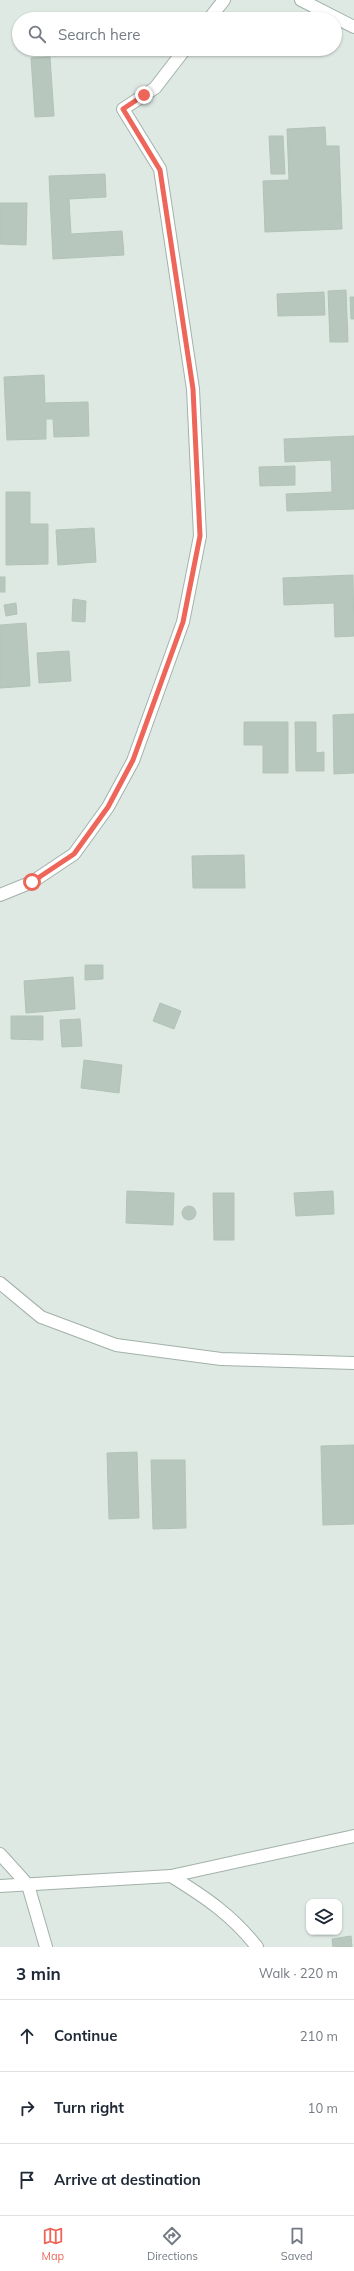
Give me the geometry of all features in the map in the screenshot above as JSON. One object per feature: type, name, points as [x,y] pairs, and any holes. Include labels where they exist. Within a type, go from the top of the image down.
[{"type":"street","points":[[215,12],[224,0]]},
{"type":"street","points":[[301,0],[325,12]]},
{"type":"street","points":[[342,21],[354,27]]},
{"type":"street","points":[[0,895],[32,882],[74,854],[108,807],[133,760],[183,622],[200,536],[193,389],[160,170],[123,109],[155,88],[180,56]]},
{"type":"street","points":[[0,1283],[42,1317],[116,1345],[221,1359],[354,1363]]},
{"type":"street","points":[[0,1886],[171,1876],[354,1836]]},
{"type":"street","points":[[0,1854],[28,1885],[46,1947]]},
{"type":"street","points":[[171,1876],[208,1898],[239,1925],[257,1947]]},
{"type":"building","points":[[50,57],[54,116],[35,117],[31,58]]},
{"type":"building","points":[[325,127],[326,146],[339,146],[342,229],[265,232],[263,181],[289,180],[287,129]]},
{"type":"building","points":[[269,136],[283,136],[285,174],[271,174]]},
{"type":"building","points":[[105,174],[106,197],[69,199],[71,234],[122,231],[124,255],[53,259],[49,176]]},
{"type":"building","points":[[0,203],[27,203],[26,245],[0,244]]},
{"type":"building","points":[[346,290],[348,342],[330,342],[328,291]]},
{"type":"building","points":[[324,292],[325,315],[278,316],[277,294]]},
{"type":"building","points":[[350,297],[354,297],[354,319],[351,319]]},
{"type":"building","points":[[44,375],[45,403],[88,402],[89,436],[54,437],[53,419],[46,419],[46,439],[7,440],[4,377]]},
{"type":"building","points":[[354,436],[354,509],[287,511],[286,494],[332,492],[331,460],[285,462],[284,439]]},
{"type":"building","points":[[295,466],[295,485],[260,486],[259,467]]},
{"type":"building","points":[[6,492],[30,492],[30,524],[48,524],[48,564],[6,565]]},
{"type":"building","points":[[94,528],[96,562],[58,565],[56,530]]},
{"type":"building","points":[[353,575],[354,636],[335,637],[334,603],[284,605],[283,578]]},
{"type":"building","points":[[0,577],[5,577],[5,592],[0,592]]},
{"type":"building","points":[[73,599],[86,601],[85,622],[72,621]]},
{"type":"building","points":[[16,603],[17,614],[6,616],[4,605]]},
{"type":"building","points":[[26,623],[30,686],[0,688],[0,625]]},
{"type":"building","points":[[69,651],[71,681],[39,683],[37,653]]},
{"type":"building","points":[[354,714],[354,773],[334,774],[333,715]]},
{"type":"building","points":[[244,722],[288,722],[288,773],[263,773],[263,745],[244,745]]},
{"type":"building","points":[[295,722],[316,722],[316,753],[324,752],[324,771],[296,771]]},
{"type":"building","points":[[244,855],[245,888],[193,888],[192,856]]},
{"type":"building","points":[[85,965],[103,965],[103,979],[85,980]]},
{"type":"building","points":[[73,977],[75,1009],[26,1013],[24,981]]},
{"type":"building","points":[[160,1003],[181,1011],[174,1029],[153,1021]]},
{"type":"building","points":[[11,1016],[43,1016],[43,1040],[11,1039]]},
{"type":"building","points":[[80,1019],[82,1046],[62,1047],[60,1020]]},
{"type":"building","points":[[84,1060],[122,1065],[119,1093],[81,1088]]},
{"type":"building","points":[[127,1191],[174,1193],[173,1225],[126,1223]]},
{"type":"building","points":[[333,1191],[334,1214],[296,1216],[294,1193]]},
{"type":"building","points":[[213,1193],[234,1193],[234,1240],[214,1240]]},
{"type":"building","points":[[189,1206],[194,1208],[196,1213],[194,1218],[189,1220],[184,1218],[182,1213],[184,1208]]},
{"type":"building","points":[[354,1445],[354,1524],[323,1525],[321,1446]]},
{"type":"building","points":[[137,1452],[139,1518],[109,1519],[107,1453]]},
{"type":"building","points":[[151,1460],[185,1460],[186,1528],[153,1529]]},
{"type":"building","points":[[351,1936],[352,1947],[333,1947],[332,1939]]},
{"type":"route","points":[[32,882],[74,854],[108,807],[133,760],[183,622],[200,536],[193,389],[160,170],[123,109],[144,95]]}]
